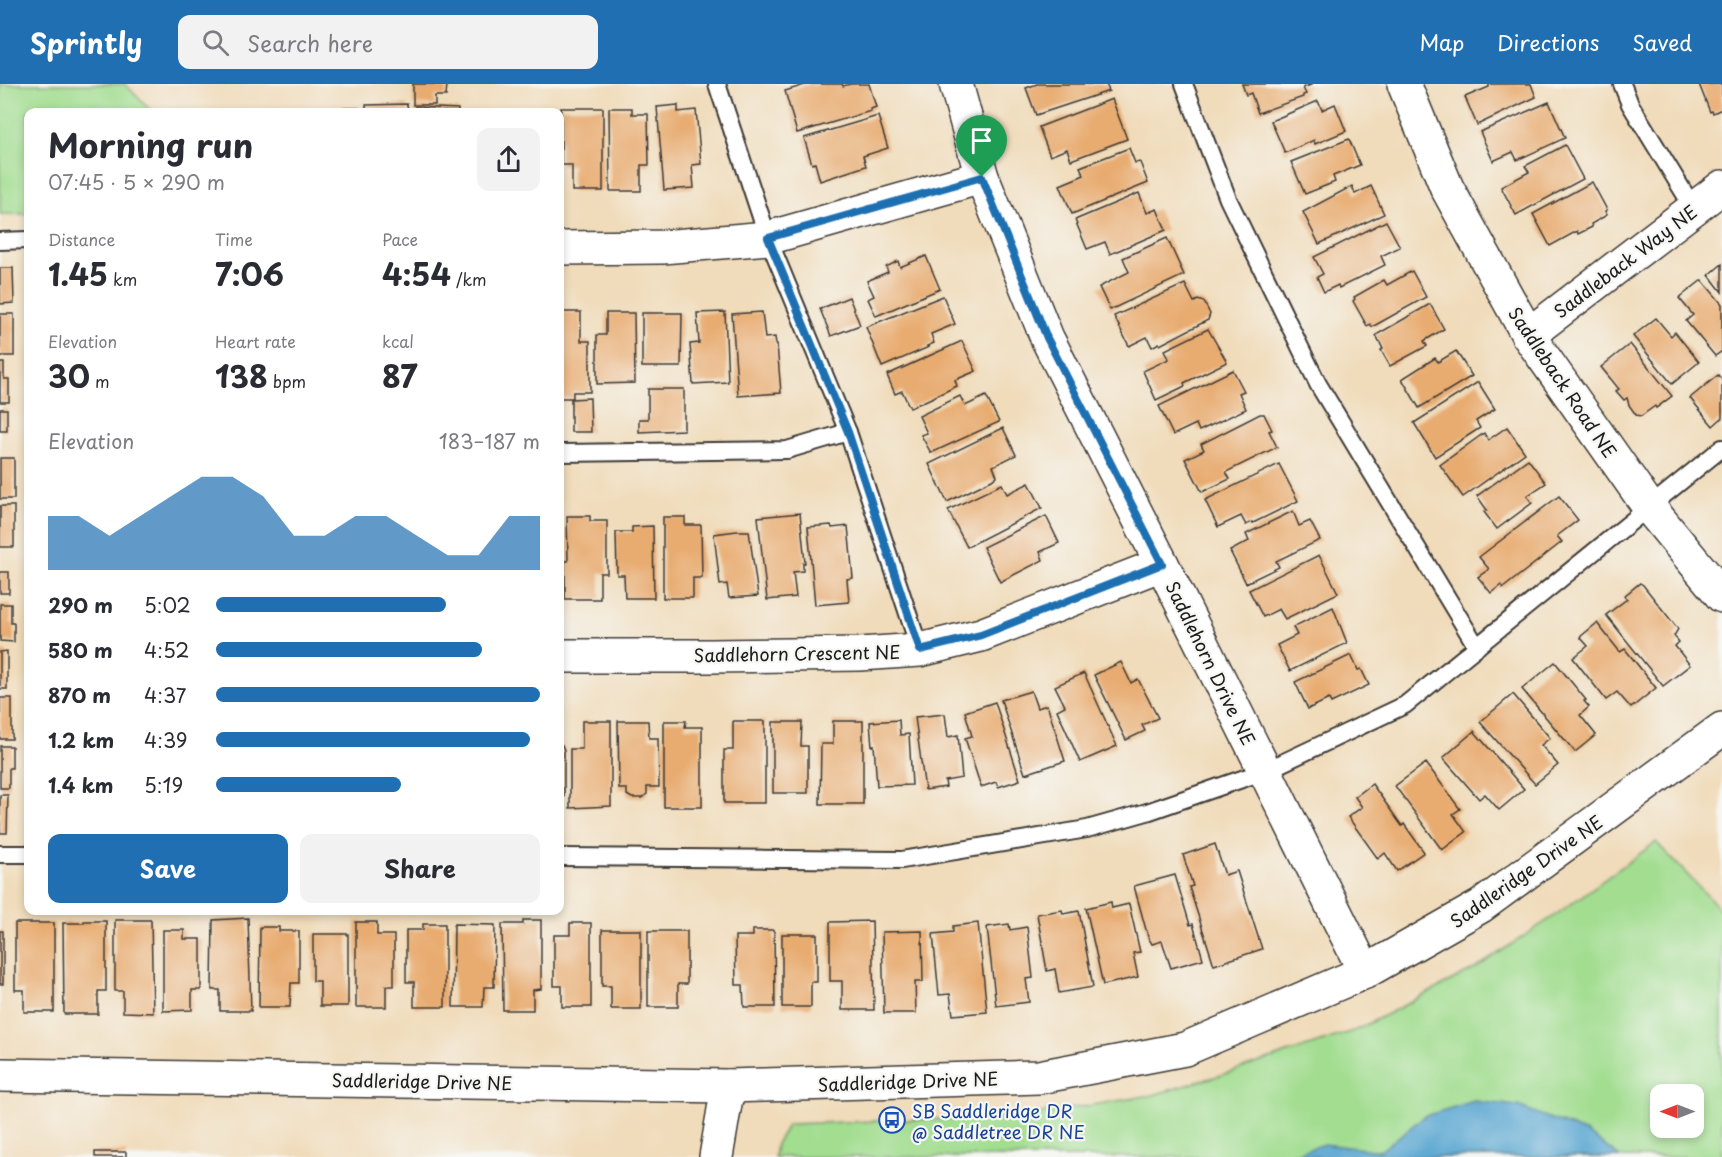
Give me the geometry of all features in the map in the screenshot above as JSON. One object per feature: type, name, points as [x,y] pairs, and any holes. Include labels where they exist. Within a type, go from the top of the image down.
[{"type":"street","name":"Saddlehorn Drive NE","points":[[956,84],[982,177],[1047,338],[1365,972]]},
{"type":"street","name":"Saddleback Road NE","points":[[1404,84],[1447,188],[1528,335],[1649,507],[1722,596]]},
{"type":"street","points":[[564,249],[662,247],[768,238],[982,177]]},
{"type":"street","name":"Saddleback Way NE","points":[[1528,335],[1722,187]]},
{"type":"street","name":"Saddlehorn Crescent NE","points":[[564,656],[860,654],[920,650],[981,635],[1162,564]]},
{"type":"street","name":"Saddleridge Drive NE","points":[[0,1075],[728,1086],[1039,1077],[1185,1049],[1365,972],[1481,906],[1722,729]]},
{"type":"street","points":[[716,1157],[728,1086]]},
{"type":"lane","points":[[717,84],[768,238],[848,432],[920,650]]},
{"type":"lane","points":[[1184,84],[1228,199],[1318,384],[1477,647]]},
{"type":"lane","points":[[1622,84],[1630,104],[1694,210]]},
{"type":"lane","points":[[0,241],[24,240]]},
{"type":"lane","points":[[564,453],[786,450],[848,432]]},
{"type":"lane","points":[[564,857],[902,860],[1087,829],[1147,812],[1265,771],[1405,705],[1722,448]]},
{"type":"lane","points":[[0,854],[24,854]]},
{"type":"green space","points":[[0,84],[125,84],[148,108],[24,108],[24,214],[0,214]]},
{"type":"green space","points":[[1656,842],[1722,911],[1722,1157],[774,1157],[776,1144],[788,1124],[1025,1116],[1153,1095],[1231,1072],[1356,1030],[1473,970],[1557,914]]},
{"type":"water","points":[[1474,1101],[1518,1106],[1587,1133],[1620,1157],[1284,1157],[1324,1144],[1380,1151],[1425,1116]]},
{"type":"building","points":[[413,84],[447,84],[446,96],[435,96],[435,105],[413,105]]},
{"type":"building","points":[[808,84],[842,84],[843,86],[869,84],[876,107],[871,111],[797,133],[785,91]]},
{"type":"building","points":[[1037,84],[1106,84],[1109,91],[1036,115],[1026,88]]},
{"type":"building","points":[[1242,84],[1313,84],[1303,88],[1306,94],[1303,97],[1258,113],[1251,93],[1246,95]]},
{"type":"building","points":[[1489,84],[1531,84],[1536,97],[1477,125],[1465,97],[1489,87]]},
{"type":"building","points":[[1699,84],[1722,84],[1722,109],[1710,112]]},
{"type":"building","points":[[1112,99],[1127,139],[1071,160],[1067,149],[1050,156],[1039,127]]},
{"type":"building","points":[[1318,101],[1322,110],[1335,104],[1346,131],[1315,144],[1314,140],[1285,153],[1271,121]]},
{"type":"building","points":[[1549,102],[1565,138],[1517,160],[1513,152],[1493,161],[1480,132]]},
{"type":"building","points":[[407,104],[408,108],[366,108],[366,105]]},
{"type":"building","points":[[678,105],[678,112],[696,110],[701,164],[692,165],[694,188],[664,190],[657,107]]},
{"type":"building","points":[[564,108],[603,108],[603,191],[572,191],[572,165],[564,165]]},
{"type":"building","points":[[609,108],[632,108],[632,114],[648,114],[649,165],[641,165],[641,191],[610,191]]},
{"type":"building","points":[[878,116],[888,148],[863,156],[866,166],[820,181],[804,138]]},
{"type":"building","points":[[1349,139],[1360,165],[1333,176],[1335,182],[1305,194],[1291,162]]},
{"type":"building","points":[[1565,145],[1583,179],[1516,215],[1501,187],[1529,172],[1525,166]]},
{"type":"building","points":[[1129,148],[1135,163],[1140,162],[1148,183],[1072,214],[1060,185],[1084,175],[1080,167]]},
{"type":"building","points":[[1592,182],[1607,210],[1605,211],[1607,215],[1591,224],[1592,227],[1578,234],[1577,231],[1550,246],[1533,214]]},
{"type":"building","points":[[1352,186],[1355,194],[1371,186],[1384,214],[1319,244],[1303,212]]},
{"type":"building","points":[[1139,193],[1147,213],[1157,209],[1166,230],[1110,254],[1105,242],[1087,249],[1075,220]]},
{"type":"building","points":[[1386,221],[1400,247],[1381,256],[1385,265],[1339,288],[1338,285],[1324,292],[1317,277],[1323,274],[1314,257]]},
{"type":"building","points":[[1167,238],[1184,275],[1110,310],[1099,287],[1129,272],[1123,258]]},
{"type":"building","points":[[926,256],[940,289],[876,316],[868,299],[874,296],[867,281],[888,272],[886,267],[898,261],[900,267]]},
{"type":"building","points":[[1722,264],[1722,292],[1709,275]]},
{"type":"building","points":[[0,268],[13,268],[14,303],[0,304]]},
{"type":"building","points":[[1412,271],[1426,297],[1372,327],[1370,324],[1367,326],[1353,301],[1354,297],[1384,280],[1387,285]]},
{"type":"building","points":[[1702,280],[1722,304],[1722,351],[1715,356],[1686,321],[1693,315],[1679,298]]},
{"type":"building","points":[[1185,284],[1194,302],[1198,300],[1204,302],[1210,314],[1208,320],[1160,345],[1159,343],[1152,347],[1147,337],[1129,346],[1114,316]]},
{"type":"building","points":[[943,296],[955,324],[931,334],[934,343],[927,346],[929,347],[882,367],[866,327]]},
{"type":"building","points":[[849,297],[860,325],[831,336],[820,309]]},
{"type":"building","points":[[1430,304],[1444,329],[1424,341],[1427,346],[1390,366],[1376,335]]},
{"type":"building","points":[[564,312],[581,312],[581,341],[590,341],[590,392],[573,392],[573,398],[564,398]]},
{"type":"building","points":[[725,312],[728,382],[693,384],[690,344],[699,343],[697,313]]},
{"type":"building","points":[[762,312],[765,338],[775,337],[777,344],[781,393],[738,396],[732,314]]},
{"type":"building","points":[[606,313],[634,313],[635,383],[597,384],[597,335],[606,335]]},
{"type":"building","points":[[642,313],[682,313],[681,367],[642,367]]},
{"type":"building","points":[[0,314],[14,314],[14,356],[0,356]]},
{"type":"building","points":[[1656,318],[1671,336],[1675,332],[1699,362],[1672,384],[1633,336]]},
{"type":"building","points":[[1208,329],[1227,362],[1156,400],[1143,371],[1169,359],[1165,350]]},
{"type":"building","points":[[962,341],[976,371],[955,380],[957,386],[910,408],[902,391],[895,394],[887,375]]},
{"type":"building","points":[[1630,344],[1672,396],[1641,416],[1636,415],[1627,398],[1624,400],[1616,391],[1619,389],[1601,367]]},
{"type":"building","points":[[1456,351],[1472,376],[1419,408],[1402,379],[1435,358],[1438,362]]},
{"type":"building","points":[[0,363],[4,363],[4,379],[9,379],[9,402],[0,402]]},
{"type":"building","points":[[1233,370],[1244,391],[1239,393],[1246,409],[1199,431],[1196,424],[1173,435],[1159,406]]},
{"type":"building","points":[[1718,375],[1722,380],[1722,418],[1713,426],[1690,398]]},
{"type":"building","points":[[1478,382],[1495,409],[1476,421],[1480,428],[1435,457],[1414,423]]},
{"type":"building","points":[[648,389],[684,389],[684,430],[639,432],[639,419],[648,419]]},
{"type":"building","points":[[960,396],[965,406],[986,396],[999,422],[931,453],[921,435],[927,433],[919,416]]},
{"type":"building","points":[[590,398],[591,432],[571,432],[571,399]]},
{"type":"building","points":[[0,409],[7,409],[7,431],[0,431]]},
{"type":"building","points":[[1264,414],[1277,447],[1226,472],[1230,479],[1202,492],[1185,459],[1204,450],[1201,444]]},
{"type":"building","points":[[1507,427],[1525,453],[1463,497],[1440,465],[1484,433],[1488,440]]},
{"type":"building","points":[[1003,428],[1016,455],[993,466],[997,476],[992,480],[947,502],[929,464]]},
{"type":"building","points":[[0,458],[14,458],[14,499],[0,499]]},
{"type":"building","points":[[1528,459],[1546,483],[1527,496],[1532,503],[1497,529],[1484,512],[1487,510],[1477,496]]},
{"type":"building","points":[[1279,464],[1298,501],[1253,523],[1246,525],[1241,516],[1218,527],[1205,500]]},
{"type":"building","points":[[1029,483],[1042,508],[967,547],[948,510],[1002,484],[1007,494]]},
{"type":"building","points":[[1559,496],[1578,520],[1557,536],[1562,542],[1503,588],[1501,585],[1491,593],[1478,577],[1489,569],[1479,557]]},
{"type":"building","points":[[0,506],[14,506],[14,547],[0,547]]},
{"type":"building","points":[[1293,511],[1299,526],[1310,521],[1320,540],[1276,561],[1279,567],[1246,583],[1230,551],[1249,541],[1246,534]]},
{"type":"building","points":[[800,513],[805,563],[803,563],[803,571],[793,572],[796,597],[767,600],[758,517]]},
{"type":"building","points":[[567,516],[590,516],[590,521],[607,521],[607,573],[600,573],[600,599],[565,599],[565,561],[568,561]]},
{"type":"building","points":[[1046,516],[1059,543],[1040,552],[1043,560],[1000,582],[983,547]]},
{"type":"building","points":[[663,517],[685,517],[685,525],[701,525],[702,578],[693,578],[693,598],[663,598]]},
{"type":"building","points":[[831,525],[832,528],[848,526],[853,578],[847,579],[849,602],[815,605],[808,527]]},
{"type":"building","points":[[653,526],[654,598],[625,598],[624,575],[617,575],[616,532],[632,532],[632,527]]},
{"type":"building","points":[[749,531],[758,596],[729,598],[727,584],[720,585],[714,534]]},
{"type":"building","points":[[1319,555],[1338,593],[1285,619],[1279,609],[1263,617],[1249,590]]},
{"type":"building","points":[[0,572],[9,572],[9,593],[0,593]]},
{"type":"building","points":[[1640,583],[1678,629],[1674,636],[1679,642],[1675,646],[1690,665],[1663,686],[1606,615],[1627,599],[1624,596]]},
{"type":"building","points":[[0,604],[11,604],[14,642],[0,641]]},
{"type":"building","points":[[1333,607],[1347,643],[1290,671],[1277,645],[1297,635],[1293,627]]},
{"type":"building","points":[[1597,623],[1620,652],[1625,649],[1656,688],[1631,708],[1617,692],[1606,700],[1573,658],[1588,646],[1580,637]]},
{"type":"building","points":[[7,651],[7,689],[0,689],[0,652]]},
{"type":"building","points":[[1351,655],[1369,685],[1331,703],[1329,699],[1308,709],[1295,682]]},
{"type":"building","points":[[1121,662],[1131,683],[1138,679],[1158,718],[1142,725],[1145,731],[1126,740],[1094,675]]},
{"type":"building","points":[[1555,662],[1586,700],[1584,701],[1589,707],[1580,715],[1596,735],[1575,752],[1522,689]]},
{"type":"building","points":[[1084,673],[1117,746],[1080,762],[1057,710],[1065,706],[1055,686]]},
{"type":"building","points":[[1031,691],[1037,708],[1047,705],[1065,761],[1025,774],[1001,700]]},
{"type":"building","points":[[1513,694],[1550,738],[1541,745],[1558,765],[1535,784],[1480,722]]},
{"type":"building","points":[[0,698],[12,698],[12,739],[0,739]]},
{"type":"building","points":[[995,702],[1020,780],[998,787],[996,782],[981,787],[965,738],[972,736],[965,712]]},
{"type":"building","points":[[945,714],[948,737],[958,735],[962,778],[945,781],[946,787],[925,790],[915,717]]},
{"type":"building","points":[[899,720],[900,735],[909,734],[912,785],[877,786],[870,722]]},
{"type":"building","points":[[582,721],[611,721],[611,806],[570,808],[570,749],[582,749]]},
{"type":"building","points":[[618,721],[648,721],[649,738],[658,738],[659,787],[647,787],[647,794],[642,798],[632,798],[627,795],[627,789],[619,789]]},
{"type":"building","points":[[664,721],[686,721],[685,727],[702,727],[702,807],[664,807]]},
{"type":"building","points":[[733,721],[765,721],[765,803],[724,803],[724,750],[733,750]]},
{"type":"building","points":[[833,721],[863,721],[863,804],[820,804],[821,744],[833,744]]},
{"type":"building","points":[[773,722],[802,722],[801,746],[808,746],[808,793],[773,793]]},
{"type":"building","points":[[1474,731],[1524,789],[1499,810],[1485,794],[1479,799],[1443,758]]},
{"type":"building","points":[[0,746],[12,746],[9,788],[0,788]]},
{"type":"building","points":[[1426,763],[1460,809],[1453,814],[1466,832],[1442,850],[1395,786]]},
{"type":"building","points":[[1372,784],[1424,852],[1397,871],[1385,853],[1378,859],[1348,817],[1362,807],[1355,797]]},
{"type":"building","points":[[0,795],[8,795],[7,833],[0,833]]},
{"type":"building","points":[[1215,844],[1225,875],[1237,871],[1262,949],[1214,965],[1189,887],[1193,886],[1183,855]]},
{"type":"building","points":[[1175,875],[1203,959],[1171,968],[1162,941],[1152,944],[1148,937],[1134,886]]},
{"type":"building","points":[[1111,902],[1112,908],[1129,904],[1140,952],[1133,953],[1138,977],[1103,985],[1086,908]]},
{"type":"building","points":[[1062,910],[1063,914],[1079,911],[1093,987],[1059,993],[1055,969],[1047,971],[1037,914]]},
{"type":"building","points":[[248,918],[251,1011],[220,1011],[220,990],[212,990],[213,920]]},
{"type":"building","points":[[115,920],[151,920],[153,1013],[123,1012],[123,991],[115,991]]},
{"type":"building","points":[[523,920],[541,920],[541,989],[533,990],[533,1010],[503,1010],[502,924],[523,924]]},
{"type":"building","points":[[84,921],[106,921],[106,991],[98,991],[98,1014],[64,1014],[63,923],[84,923]]},
{"type":"building","points":[[872,921],[874,1010],[842,1010],[842,981],[830,981],[830,922]]},
{"type":"building","points":[[356,922],[377,922],[377,935],[394,935],[394,986],[386,986],[386,1007],[356,1007]]},
{"type":"building","points":[[15,923],[54,923],[54,1012],[24,1012],[24,990],[15,990]]},
{"type":"building","points":[[570,923],[591,923],[591,1007],[562,1007],[562,986],[554,986],[554,935],[570,935]]},
{"type":"building","points":[[978,923],[987,1012],[953,1015],[950,994],[939,995],[933,934],[953,932],[953,926]]},
{"type":"building","points":[[423,924],[445,924],[445,1007],[414,1007],[414,982],[406,982],[406,930],[423,930]]},
{"type":"building","points":[[454,924],[495,925],[494,987],[484,987],[483,1007],[453,1007]]},
{"type":"building","points":[[1009,924],[1010,930],[1027,927],[1033,978],[1026,979],[1029,1002],[996,1006],[987,927]]},
{"type":"building","points":[[260,927],[279,927],[279,931],[299,931],[299,983],[291,983],[290,1007],[259,1007]]},
{"type":"building","points":[[163,930],[184,930],[184,939],[201,939],[201,990],[192,990],[192,1010],[163,1011]]},
{"type":"building","points":[[602,930],[641,930],[641,1009],[611,1009],[611,986],[602,986]]},
{"type":"building","points":[[753,930],[774,930],[775,1007],[744,1007],[743,985],[736,985],[735,936],[753,936]]},
{"type":"building","points":[[0,931],[3,931],[3,984],[0,984]]},
{"type":"building","points":[[648,931],[687,931],[687,984],[678,984],[678,1007],[648,1007]]},
{"type":"building","points":[[922,931],[923,982],[915,982],[916,1013],[884,1013],[882,932]]},
{"type":"building","points":[[313,934],[348,934],[348,1006],[320,1006],[320,981],[313,981]]},
{"type":"building","points":[[782,934],[817,934],[817,982],[811,982],[811,1007],[782,1007]]},
{"type":"building","points":[[95,1152],[126,1152],[126,1157],[95,1157]]},
{"type":"place","name":"SB Saddleridge DR @ Saddletree DR NE","points":[[892,1120]]},
{"type":"route","points":[[982,177],[1047,338],[1162,564],[981,635],[920,650],[848,432],[768,238],[982,177]]}]
